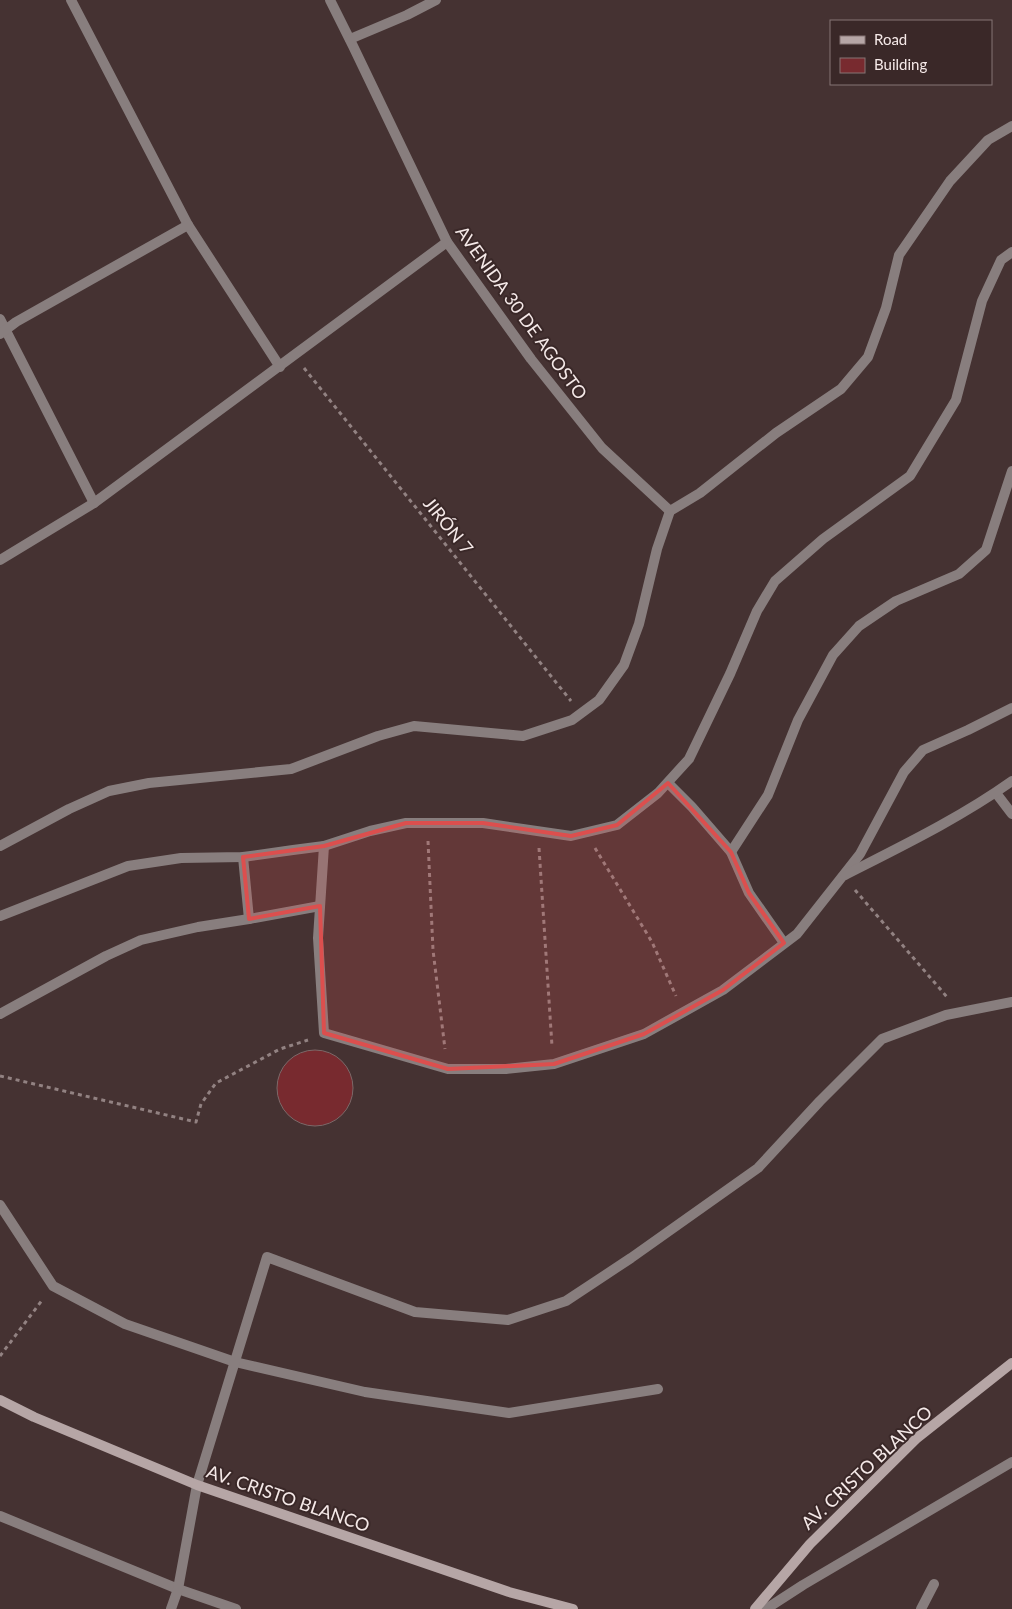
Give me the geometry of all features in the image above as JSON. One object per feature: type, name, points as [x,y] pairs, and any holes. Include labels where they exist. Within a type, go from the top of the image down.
[{"type":"street","points":[[71,0],[188,225],[280,367]]},
{"type":"street","name":"AVENIDA 30 DE AGOSTO","points":[[330,0],[447,242],[531,359],[602,448],[670,511]]},
{"type":"street","points":[[350,39],[407,15],[436,0]]},
{"type":"street","points":[[0,846],[69,808],[109,791],[149,783],[291,769],[378,736],[414,726],[523,736],[572,720],[581,714],[599,700],[624,665],[639,624],[657,549],[670,511],[700,493],[776,433],[841,388],[868,357],[886,308],[900,255],[950,181],[988,140],[1012,126]]},
{"type":"street","points":[[3,332],[16,322],[188,225]]},
{"type":"street","points":[[0,560],[94,503],[447,242]]},
{"type":"street","points":[[0,916],[128,866],[181,858],[243,857],[324,846],[370,831],[406,824],[483,823],[571,836],[617,825],[658,793],[689,759],[730,674],[756,611],[776,581],[823,539],[910,476],[956,400],[982,301],[1002,260],[1012,252]]},
{"type":"street","points":[[0,319],[3,332],[94,503]]},
{"type":"street","points":[[731,852],[768,795],[798,720],[833,655],[859,626],[896,601],[959,574],[986,550],[1012,470]]},
{"type":"street","points":[[324,846],[318,938],[324,1033],[448,1069],[506,1069],[554,1064],[644,1034],[723,990],[797,934],[860,854],[904,772],[923,750],[1012,708]]},
{"type":"street","points":[[842,876],[986,800],[1012,781]]},
{"type":"street","points":[[668,783],[692,807],[731,852],[749,893],[784,944]]},
{"type":"street","points":[[996,793],[1012,814]]},
{"type":"street","points":[[243,857],[249,920]]},
{"type":"street","points":[[0,1014],[106,956],[141,940],[198,927],[249,920],[320,906]]},
{"type":"street","points":[[170,1609],[178,1589],[197,1485],[267,1257],[415,1312],[508,1320],[566,1300],[631,1258],[758,1168],[882,1039],[946,1016],[1012,1002]]},
{"type":"street","points":[[0,1205],[52,1286],[125,1324],[235,1362],[365,1392],[509,1414],[658,1389]]},
{"type":"street","name":"AV. CRISTO BLANCO","points":[[755,1609],[810,1544],[917,1438],[1012,1363]]},
{"type":"street","name":"AV. CRISTO BLANCO","points":[[0,1400],[197,1485],[510,1592],[573,1609]]},
{"type":"street","points":[[766,1609],[802,1585],[1012,1462]]},
{"type":"street","points":[[0,1516],[178,1589],[236,1609]]},
{"type":"street","points":[[921,1609],[934,1584]]},
{"type":"path","name":"JIRÓN 7","points":[[294,356],[581,714]]},
{"type":"path","points":[[428,823],[433,950],[448,1069]]},
{"type":"path","points":[[538,831],[554,1064]]},
{"type":"path","points":[[585,833],[652,942],[684,1012]]},
{"type":"path","points":[[842,876],[961,1012]]},
{"type":"path","points":[[0,1076],[196,1122],[202,1104],[216,1084],[280,1049],[324,1033]]},
{"type":"path","points":[[0,1356],[52,1286]]},
{"type":"highlighted area","points":[[668,783],[731,852],[749,893],[784,943],[723,990],[644,1034],[554,1064],[448,1069],[324,1033],[320,906],[249,919],[243,857],[324,846],[406,823],[483,823],[571,836],[617,825]]},
{"type":"building","points":[[315,1050],[329,1053],[342,1061],[350,1074],[353,1088],[350,1102],[342,1115],[329,1123],[315,1126],[301,1123],[288,1115],[280,1102],[277,1088],[280,1074],[288,1061],[301,1053]]}]
